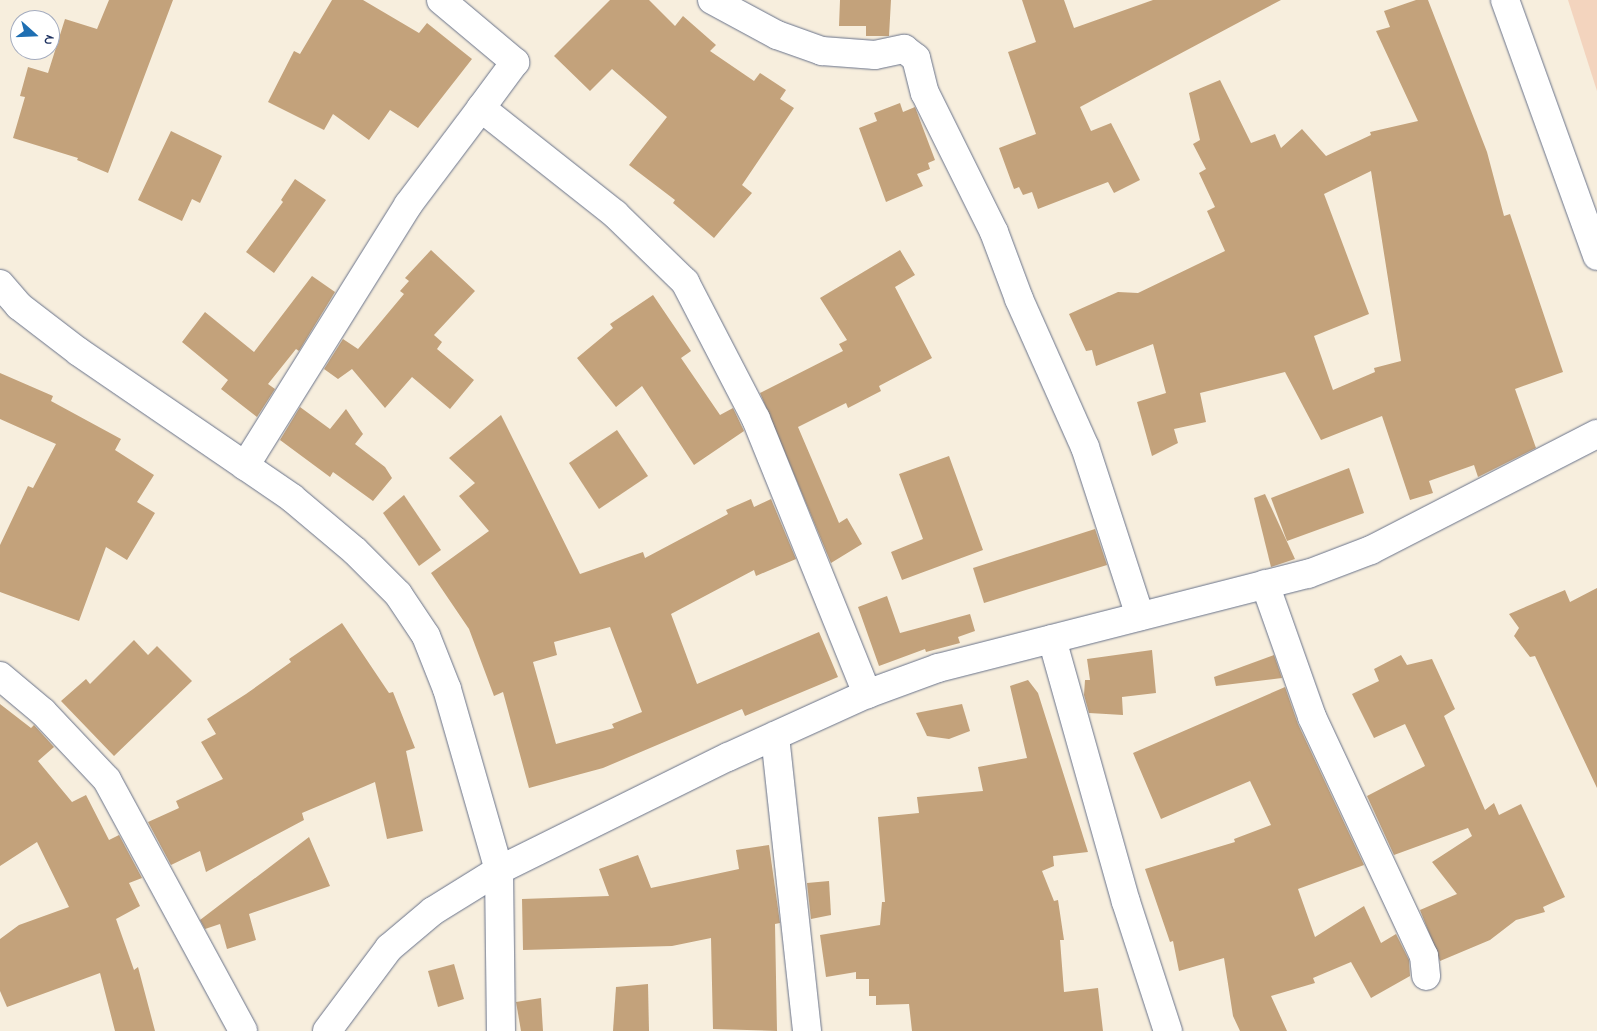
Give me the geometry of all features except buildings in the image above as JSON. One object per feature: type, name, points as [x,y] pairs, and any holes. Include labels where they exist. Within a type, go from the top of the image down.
[{"type":"street","points":[[245,466],[408,205],[515,62],[441,0]]},
{"type":"street","points":[[712,0],[777,35],[822,51],[875,55],[904,49],[916,58],[925,93],[994,232],[1019,299],[1085,447],[1140,616]]},
{"type":"street","points":[[1505,0],[1515,35],[1597,256]]},
{"type":"street","points":[[481,108],[615,214],[685,282],[756,419],[867,694]]},
{"type":"street","points":[[0,284],[9,304],[292,498],[355,551],[398,594],[426,636],[447,689],[499,870],[500,1031]]},
{"type":"street","points":[[327,1031],[389,948],[433,910],[499,870],[775,736],[867,694],[938,668],[1308,574],[1371,550],[1597,434]]},
{"type":"street","points":[[1265,584],[1312,716],[1424,956],[1426,976]]},
{"type":"street","points":[[1052,639],[1126,902],[1168,1031]]},
{"type":"street","points":[[0,676],[43,712],[107,780],[243,1031]]},
{"type":"street","points":[[775,736],[807,1031]]},
{"type":"shaded area","points":[[1568,0],[1597,0],[1597,91]]}]
